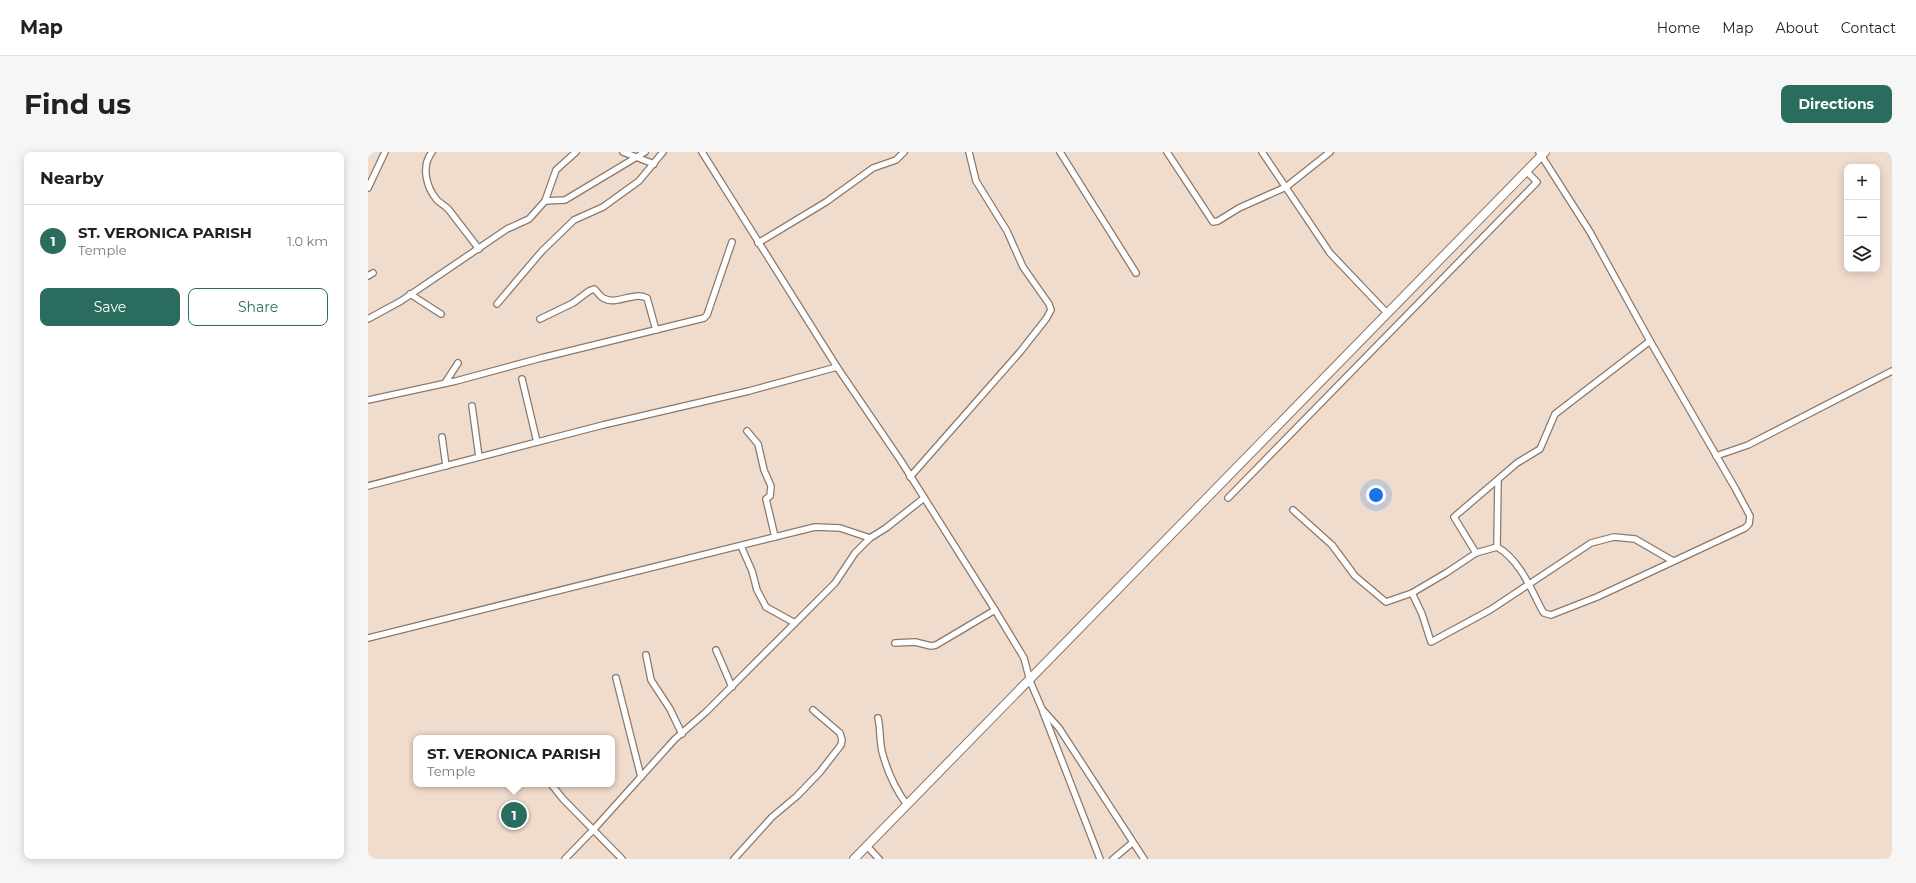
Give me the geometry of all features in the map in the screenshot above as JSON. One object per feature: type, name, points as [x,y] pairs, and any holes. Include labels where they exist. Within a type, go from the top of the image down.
[{"type":"street","points":[[368,188],[385,152]]},
{"type":"street","points":[[432,152],[425,164],[427,178],[432,191],[437,200],[446,207],[479,249]]},
{"type":"street","points":[[368,319],[410,294],[507,229],[529,219],[545,201],[556,170],[576,152]]},
{"type":"street","points":[[623,152],[654,164]]},
{"type":"street","points":[[545,201],[565,200],[645,152]]},
{"type":"street","points":[[496,304],[542,251],[574,220],[603,207],[639,181],[663,152]]},
{"type":"street","points":[[758,243],[826,202],[873,168],[896,160],[904,152]]},
{"type":"street","points":[[910,477],[1020,352],[1046,319],[1050,310],[1049,304],[1023,267],[1007,231],[976,181],[970,152]]},
{"type":"street","points":[[1060,152],[1136,274]]},
{"type":"street","points":[[1167,152],[1213,222],[1218,221],[1239,208],[1286,187],[1330,152]]},
{"type":"street","points":[[1262,152],[1330,253],[1387,313]]},
{"type":"street","points":[[705,153],[758,243],[837,367],[901,461],[1024,658],[1030,681],[1100,859]]},
{"type":"street","points":[[854,859],[1030,681],[1542,153],[1590,232],[1650,341],[1744,504],[1750,516],[1750,522],[1745,528],[1597,597],[1553,615],[1544,613],[1528,583],[1507,552],[1497,548],[1476,553],[1412,593],[1386,602],[1355,576],[1332,545],[1293,510]]},
{"type":"street","points":[[1228,498],[1537,182],[1526,171]]},
{"type":"street","points":[[368,400],[445,383],[704,318],[707,315],[732,242]]},
{"type":"street","points":[[540,319],[573,303],[594,289],[607,300],[618,300],[635,295],[647,298],[656,330]]},
{"type":"street","points":[[410,294],[441,314]]},
{"type":"street","points":[[1476,553],[1454,517],[1517,463],[1540,449],[1555,414],[1650,341]]},
{"type":"street","points":[[445,383],[458,363]]},
{"type":"street","points":[[368,486],[837,367]]},
{"type":"street","points":[[1716,456],[1748,445],[1892,371]]},
{"type":"street","points":[[522,379],[537,442]]},
{"type":"street","points":[[472,406],[480,457]]},
{"type":"street","points":[[747,431],[758,444],[764,470],[771,486],[770,496],[766,499],[775,537]]},
{"type":"street","points":[[442,437],[446,466]]},
{"type":"street","points":[[1497,548],[1498,480]]},
{"type":"street","points":[[564,859],[594,829],[675,739],[693,725],[732,687],[834,583],[855,553],[870,538],[886,528],[924,498]]},
{"type":"street","points":[[368,638],[815,527],[840,528],[870,538]]},
{"type":"street","points":[[1412,593],[1422,614],[1430,642],[1490,610],[1528,583],[1591,543],[1614,537],[1635,539],[1673,561]]},
{"type":"street","points":[[741,546],[752,571],[757,590],[766,607],[795,622]]},
{"type":"street","points":[[895,643],[915,642],[931,646],[936,645],[995,610]]},
{"type":"street","points":[[716,650],[732,687]]},
{"type":"street","points":[[646,655],[650,680],[670,709],[682,734]]},
{"type":"street","points":[[616,678],[641,777]]},
{"type":"street","points":[[1042,709],[1059,728],[1132,843],[1144,859]]},
{"type":"street","points":[[734,859],[772,818],[797,796],[820,772],[841,745],[842,740],[840,733],[813,710]]},
{"type":"street","points":[[878,718],[882,754],[896,790],[906,805]]},
{"type":"street","points":[[553,787],[622,859]]},
{"type":"street","points":[[1113,859],[1132,843]]},
{"type":"street","points":[[867,846],[879,859]]},
{"type":"place","name":"ST. VERONICA PARISH","points":[[514,815]]}]
